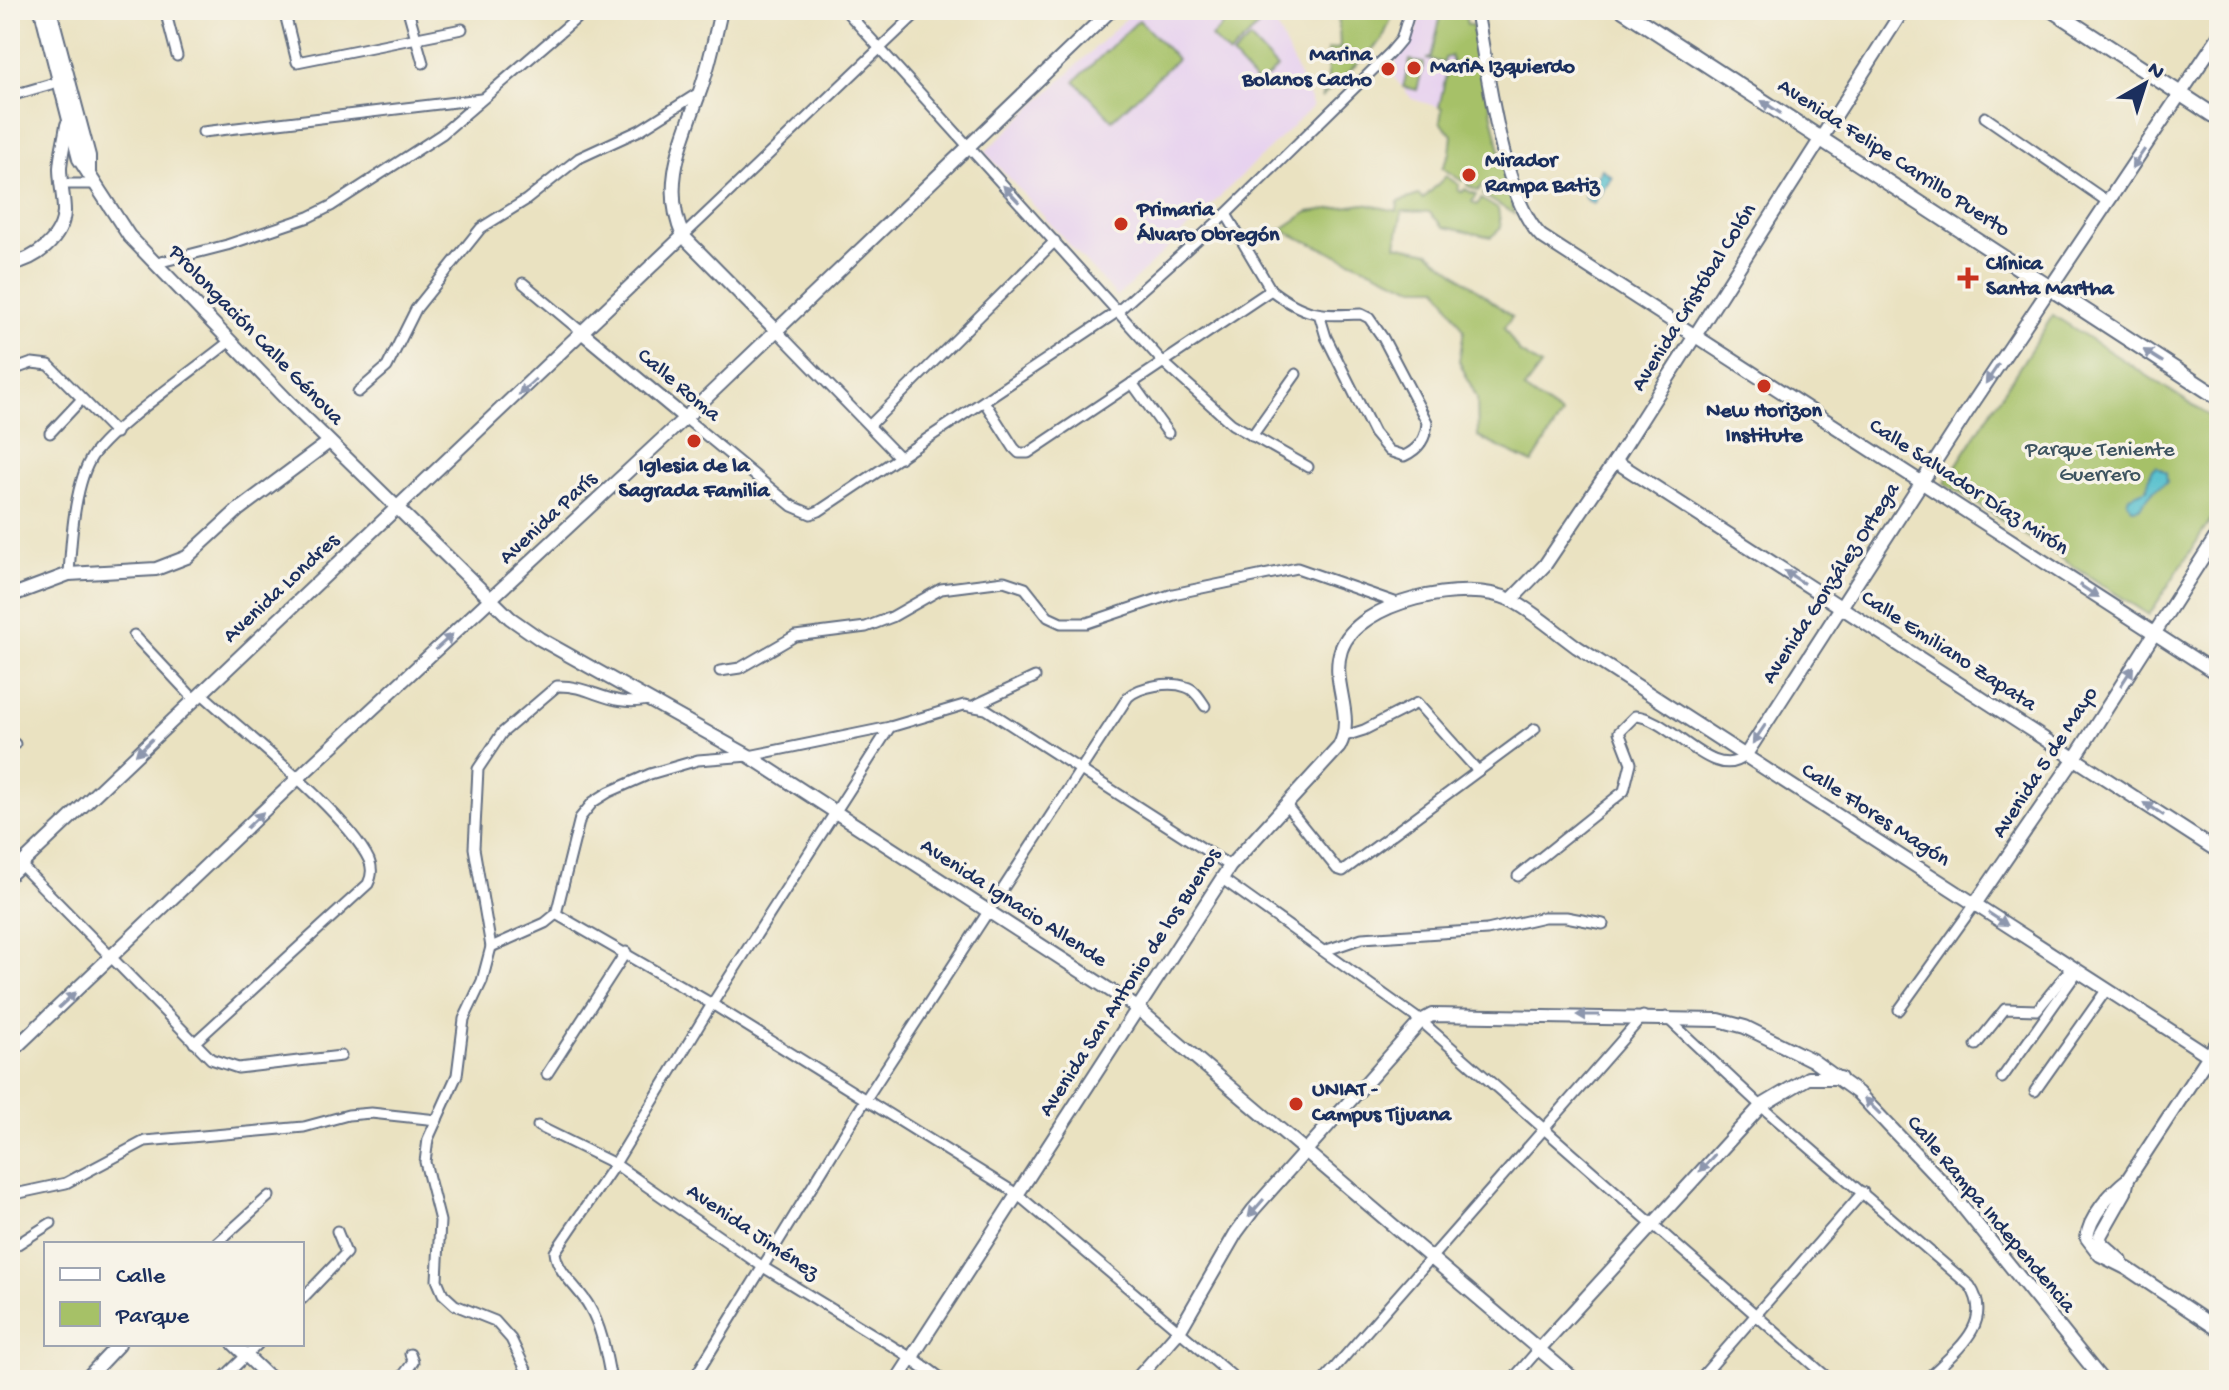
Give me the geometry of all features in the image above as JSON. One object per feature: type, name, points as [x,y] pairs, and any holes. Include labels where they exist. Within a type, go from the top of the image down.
[{"type":"main road","name":"Prolongación Calle Génova","points":[[41,10],[79,159],[129,236],[396,509]]},
{"type":"main road","points":[[50,10],[89,156],[92,179]]},
{"type":"main road","points":[[721,10],[700,92],[674,168],[674,217],[683,236],[776,330]]},
{"type":"main road","name":"Calle Salvador Díaz Mirón","points":[[1476,10],[1508,167],[1531,226],[1541,236],[2219,675]]},
{"type":"main road","name":"Avenida Felipe Carrillo Puerto","points":[[1623,10],[2219,398]]},
{"type":"main road","name":"Avenida Cristóbal Colón","points":[[1511,600],[1545,565],[1615,461],[1819,137],[1903,10]]},
{"type":"main road","points":[[2052,10],[2219,119]]},
{"type":"main road","name":"Avenida París","points":[[10,1053],[296,780],[685,418],[1104,12]]},
{"type":"main road","name":"Avenida González Ortega","points":[[1745,756],[1921,481],[2219,36]]},
{"type":"main road","points":[[10,264],[38,253],[61,225],[64,213],[60,184],[68,121]]},
{"type":"main road","name":"Avenida Londres","points":[[10,875],[584,334],[683,236]]},
{"type":"main road","name":"Calle Roma","points":[[584,334],[685,418]]},
{"type":"main road","points":[[10,596],[69,574],[156,569],[187,557],[238,510],[329,442]]},
{"type":"main road","name":"Calle Emiliano Zapata","points":[[1615,461],[2219,852]]},
{"type":"main road","name":"Avenida Ignacio Allende","points":[[396,509],[526,630],[749,756],[1136,1007],[1575,1380]]},
{"type":"main road","name":"Avenida 5 de Mayo","points":[[1975,904],[2075,758],[2219,532]]},
{"type":"main road","points":[[1345,736],[1346,717],[1338,665],[1341,651],[1357,625],[1369,616],[1400,604],[1472,592],[1511,600]]},
{"type":"main road","name":"Calle Flores Magón","points":[[1511,600],[1577,647],[2214,1059]]},
{"type":"main road","name":"Avenida San Antonio de los Buenos","points":[[897,1380],[1221,878],[1285,804],[1331,757],[1345,736]]},
{"type":"main road","name":"Calle Rampa Independencia","points":[[1421,1021],[1432,1015],[1666,1017],[1736,1024],[1812,1060],[1840,1078],[1873,1107],[1946,1186],[2102,1380]]},
{"type":"main road","points":[[1136,1380],[1180,1330],[1237,1231],[1421,1021]]},
{"type":"main road","points":[[2219,1040],[2214,1059],[2128,1179],[2114,1191],[2093,1235],[2094,1251],[2128,1269],[2219,1330]]},
{"type":"main road","points":[[1539,1349],[1761,1106],[1808,1078],[1840,1078]]},
{"type":"main road","points":[[85,1380],[117,1346]]},
{"type":"main road","points":[[236,1346],[272,1380]]},
{"type":"main road","name":"Avenida Jiménez","points":[[910,1357],[941,1380]]},
{"type":"main road","points":[[10,1376],[15,1380]]},
{"type":"street","points":[[165,10],[177,56]]},
{"type":"street","points":[[284,10],[297,62],[462,29]]},
{"type":"street","points":[[408,10],[423,63]]},
{"type":"street","points":[[157,263],[309,217],[417,153],[586,10]]},
{"type":"street","points":[[845,10],[1162,361],[1216,412],[1308,467]]},
{"type":"street","points":[[683,236],[920,10]]},
{"type":"street","points":[[776,330],[900,458],[1117,312],[1226,214],[1390,53],[1408,22],[1410,10]]},
{"type":"street","points":[[10,96],[58,82]]},
{"type":"street","points":[[358,392],[387,367],[416,309],[481,228],[526,200],[579,158],[640,130],[700,92]]},
{"type":"street","points":[[203,132],[342,113],[432,107],[481,99]]},
{"type":"street","points":[[1985,117],[2108,202]]},
{"type":"street","points":[[60,184],[92,179]]},
{"type":"street","points":[[1226,214],[1271,290],[1320,317],[1361,314],[1375,326],[1427,422],[1424,440],[1413,452],[1404,456],[1381,445],[1326,337],[1320,317]]},
{"type":"street","points":[[870,425],[1055,241]]},
{"type":"street","name":"Calle Roma","points":[[523,283],[584,334]]},
{"type":"street","points":[[985,403],[1014,448],[1023,454],[1271,290]]},
{"type":"street","points":[[69,574],[78,504],[89,460],[116,433],[230,341]]},
{"type":"street","points":[[10,371],[42,362],[116,433]]},
{"type":"street","points":[[1252,436],[1296,374]]},
{"type":"street","points":[[1132,383],[1168,433]]},
{"type":"street","points":[[50,433],[82,399]]},
{"type":"street","name":"Calle Roma","points":[[685,418],[792,506],[811,514],[900,458]]},
{"type":"street","points":[[720,671],[740,668],[795,636],[866,627],[892,617],[941,589],[1004,581],[1025,588],[1048,617],[1061,623],[1087,623],[1173,594],[1297,568],[1400,604]]},
{"type":"street","points":[[134,635],[197,696],[335,816],[370,860],[372,874],[368,884],[194,1043]]},
{"type":"street","points":[[491,947],[545,923],[556,914],[580,818],[593,802],[672,766],[749,756],[890,727],[964,705],[975,705],[1035,677]]},
{"type":"street","points":[[693,1380],[866,1099],[1134,691],[1182,685],[1194,691],[1205,706]]},
{"type":"street","points":[[531,1380],[511,1339],[495,1321],[455,1305],[443,1294],[437,1280],[440,1221],[425,1162],[428,1139],[457,1075],[464,1019],[482,981],[491,947],[474,848],[478,769],[502,733],[557,686],[569,686],[628,704],[652,699]]},
{"type":"street","points":[[1345,736],[1364,730],[1417,703],[1478,771]]},
{"type":"street","points":[[975,705],[1230,866]]},
{"type":"street","points":[[1518,876],[1624,791],[1631,763],[1619,732],[1635,716],[1656,722],[1699,753],[1727,764],[1734,764],[1745,756]]},
{"type":"street","points":[[611,1380],[601,1330],[588,1304],[556,1262],[555,1252],[615,1164],[712,1004],[890,727]]},
{"type":"street","points":[[1285,804],[1337,869],[1343,871],[1535,729]]},
{"type":"street","points":[[10,854],[211,1059],[238,1068],[341,1056]]},
{"type":"street","points":[[1221,878],[1327,950],[1421,1021],[1830,1380]]},
{"type":"street","name":"Avenida 5 de Mayo","points":[[1899,1010],[1975,904]]},
{"type":"street","points":[[556,914],[712,1004],[1017,1194],[1237,1380]]},
{"type":"street","points":[[1327,950],[1362,938],[1487,930],[1544,917],[1603,924]]},
{"type":"street","points":[[547,1074],[626,952]]},
{"type":"street","points":[[1976,1045],[2005,1009],[2031,1011],[2043,1005],[2075,969]]},
{"type":"street","points":[[2002,1078],[2075,969]]},
{"type":"street","points":[[2035,1091],[2107,989]]},
{"type":"street","points":[[1324,1380],[1643,1016]]},
{"type":"street","points":[[1666,1017],[1761,1106],[1970,1286],[1981,1308],[1976,1326],[1926,1380]]},
{"type":"street","points":[[10,1195],[66,1183],[145,1141],[304,1127],[348,1115],[371,1113],[437,1120]]},
{"type":"street","name":"Avenida Jiménez","points":[[538,1126],[615,1164],[763,1267],[910,1357]]},
{"type":"street","points":[[1699,1380],[1863,1192]]},
{"type":"street","points":[[218,1242],[269,1196]]},
{"type":"street","points":[[10,1249],[51,1223]]},
{"type":"street","points":[[304,1297],[346,1253],[337,1231]]},
{"type":"street","points":[[221,1380],[256,1346]]},
{"type":"street","points":[[1512,1380],[1539,1349]]},
{"type":"street","points":[[400,1380],[413,1362],[410,1354]]},
{"type":"shaded area","name":"Primaria Álvaro Obregón","points":[[1135,10],[1269,10],[1313,106],[1117,297],[985,152]]},
{"type":"shaded area","points":[[1422,10],[1444,10],[1453,65],[1446,75],[1439,107],[1412,99],[1389,71],[1416,32]]},
{"type":"green space","points":[[1239,10],[1258,27],[1229,55],[1211,37]]},
{"type":"green space","points":[[1338,10],[1366,10],[1365,16],[1373,15],[1371,10],[1395,10],[1382,40],[1321,98],[1328,78],[1327,50],[1340,48]]},
{"type":"green space","points":[[1442,10],[1464,10],[1467,25],[1472,25],[1514,214],[1483,195],[1488,188],[1483,185],[1478,191],[1467,185],[1472,174],[1469,171],[1462,181],[1442,168],[1450,153],[1452,135],[1440,122],[1442,108],[1439,107],[1446,75],[1453,65],[1451,56],[1445,58],[1444,63],[1426,59],[1431,58]]},
{"type":"green space","points":[[1139,20],[1177,59],[1112,120],[1075,81]]},
{"type":"green space","points":[[1250,39],[1277,68],[1259,85],[1232,56]]},
{"type":"green space","points":[[1410,60],[1424,63],[1417,90],[1403,87]]},
{"type":"green space","points":[[1446,176],[1459,185],[1457,189],[1463,192],[1465,189],[1476,195],[1472,202],[1477,205],[1481,199],[1498,209],[1501,228],[1491,237],[1444,227],[1429,212],[1402,211],[1396,245],[1429,252],[1512,317],[1504,328],[1519,352],[1541,366],[1524,389],[1562,415],[1532,463],[1478,437],[1477,398],[1459,361],[1464,330],[1438,287],[1411,287],[1281,230],[1308,212],[1364,204],[1397,211],[1398,202],[1419,195],[1423,199]]},
{"type":"green space","name":"Parque Teniente Guerrero","points":[[2053,315],[2219,422],[2219,507],[2149,615],[1945,483]]},
{"type":"water","points":[[1602,169],[1612,177],[1593,204],[1584,197]]},
{"type":"water","points":[[2156,466],[2166,472],[2167,482],[2154,490],[2139,508],[2133,509],[2127,502],[2129,496],[2147,489],[2151,470]]},
{"type":"place","name":"MariA Izquierdo","points":[[1414,68]]},
{"type":"place","name":"Marina Bolanos Cacho","points":[[1388,69]]},
{"type":"place","name":"Mirador Rampa Batiz","points":[[1469,175]]},
{"type":"place","name":"Primaria Álvaro Obregón","points":[[1121,224]]},
{"type":"place","name":"Clínica Santa Martha","points":[[1968,278]]},
{"type":"place","name":"New Horizon Institute","points":[[1764,386]]},
{"type":"place","name":"Iglesia de la Sagrada Familia","points":[[694,441]]},
{"type":"place","name":"UNIAT - Campus Tijuana","points":[[1296,1104]]}]
